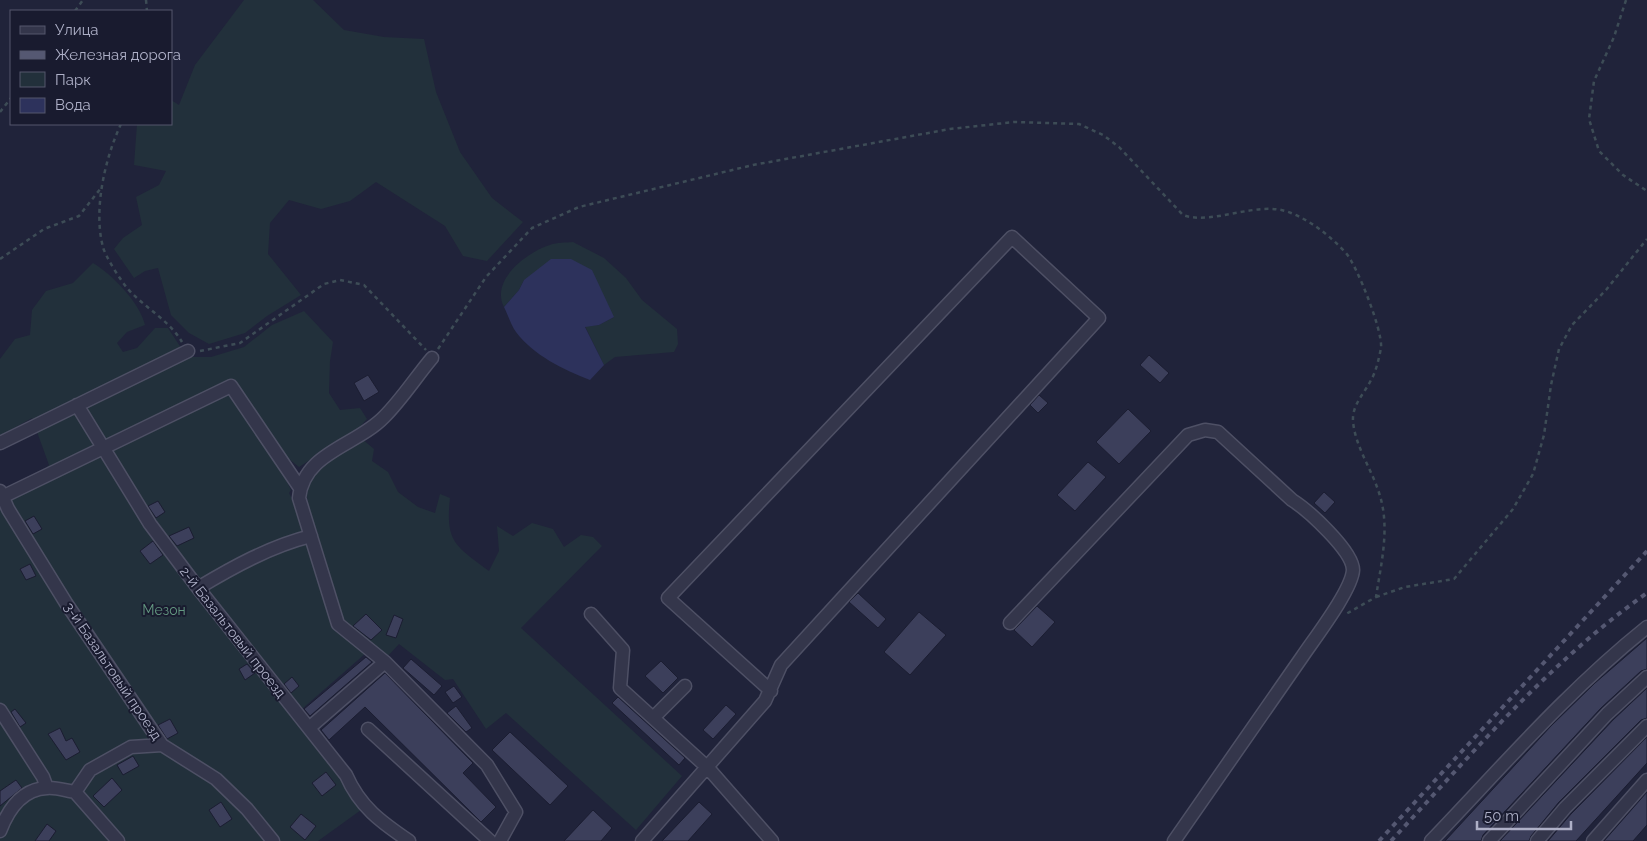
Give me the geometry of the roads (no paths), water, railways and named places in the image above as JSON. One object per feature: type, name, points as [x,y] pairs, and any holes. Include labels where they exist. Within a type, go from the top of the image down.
[{"type":"street","points":[[642,841],[708,768],[771,691],[781,665],[1099,318],[1012,237],[668,598],[771,691]]},
{"type":"street","points":[[0,442],[188,351]]},
{"type":"street","points":[[432,358],[383,418],[314,464],[300,488],[299,498],[338,624],[386,662],[487,765],[516,812],[500,841]]},
{"type":"street","points":[[1,495],[231,386],[300,488]]},
{"type":"street","name":"2-й Базальтовый проезд","points":[[77,405],[150,524],[198,588],[346,775],[355,794],[378,820],[409,841]]},
{"type":"street","points":[[1010,623],[1188,435],[1205,430],[1218,432],[1302,507],[1350,556],[1353,568],[1352,580],[1323,627],[1174,841]]},
{"type":"street","name":"3-й Базальтовый проезд","points":[[1,495],[66,603],[162,745],[216,780],[247,809],[273,841]]},
{"type":"street","points":[[198,588],[288,541],[311,536]]},
{"type":"street","points":[[591,614],[624,650],[620,688],[708,768],[772,841]]},
{"type":"street","points":[[1431,841],[1540,724],[1614,654],[1647,627]]},
{"type":"street","points":[[309,728],[386,662]]},
{"type":"street","points":[[1490,841],[1607,714],[1647,677]]},
{"type":"street","points":[[653,718],[685,686]]},
{"type":"street","points":[[0,710],[43,777],[47,788]]},
{"type":"street","points":[[1537,841],[1565,808],[1647,726]]},
{"type":"street","points":[[368,729],[487,840]]},
{"type":"street","points":[[75,792],[90,770],[132,747],[162,745]]},
{"type":"street","points":[[1594,841],[1647,780]]},
{"type":"street","points":[[0,830],[7,814],[21,797],[47,788],[75,792],[118,841]]},
{"type":"water","points":[[551,259],[571,259],[592,270],[614,317],[599,325],[585,327],[604,365],[590,380],[570,372],[531,348],[516,332],[504,307],[519,290],[524,280]]},
{"type":"railway","points":[[1379,841],[1647,551]]},
{"type":"railway","points":[[1391,841],[1482,742],[1544,679],[1611,620],[1647,593]]},
{"type":"park label","name":"Мезон","points":[[164,610]]}]
